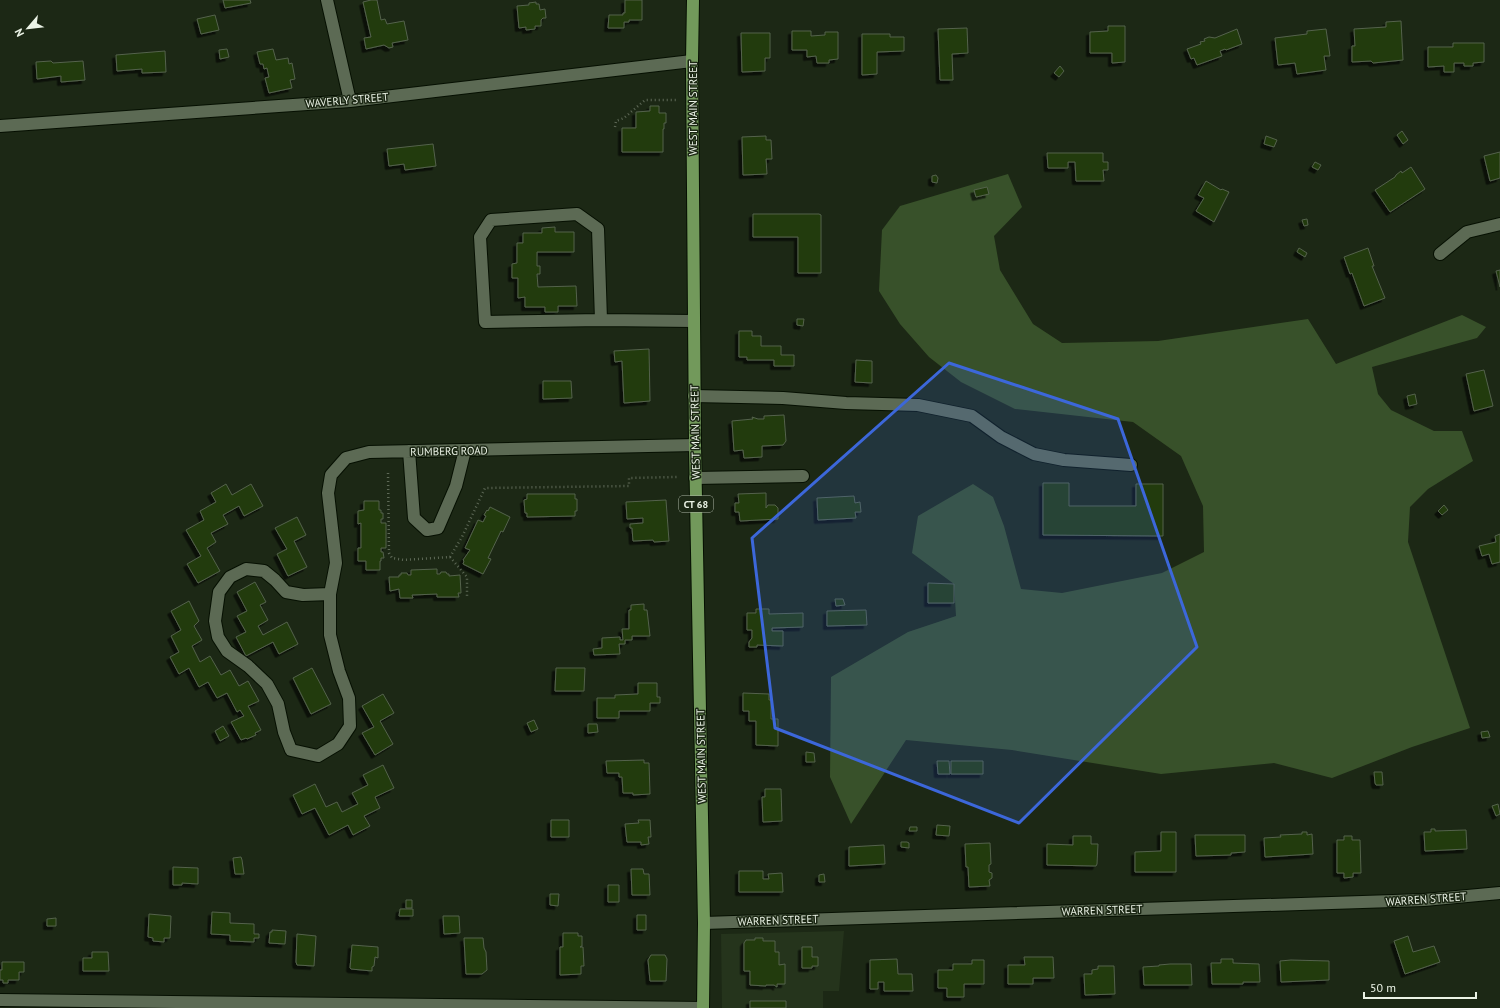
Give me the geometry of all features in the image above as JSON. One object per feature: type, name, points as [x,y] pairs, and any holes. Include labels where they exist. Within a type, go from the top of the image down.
[{"type":"main road","name":"WEST MAIN STREET","points":[[693,0],[694,396],[704,922],[703,1008]]},
{"type":"street","points":[[327,0],[350,101]]},
{"type":"street","name":"WAVERLY STREET","points":[[0,126],[350,101],[692,61]]},
{"type":"street","points":[[601,320],[598,229],[577,214],[491,220],[480,237],[485,322],[601,320],[694,321]]},
{"type":"street","points":[[1440,254],[1467,232],[1500,224]]},
{"type":"street","points":[[694,396],[783,398],[846,404],[918,405],[972,416],[1001,437],[1034,454],[1064,460],[1131,465]]},
{"type":"street","name":"RUMBERG ROAD","points":[[330,594],[303,595],[286,592],[264,571],[246,569],[230,577],[219,592],[215,620],[218,637],[227,652],[248,666],[267,684],[278,704],[284,732],[291,750],[318,756],[338,744],[350,726],[348,698],[339,671],[330,635],[330,594],[336,563],[328,493],[331,475],[346,458],[369,452],[695,445]]},
{"type":"street","points":[[409,452],[414,518],[427,530],[438,528],[456,486],[465,450]]},
{"type":"street","points":[[695,478],[803,476]]},
{"type":"street","name":"WARREN STREET","points":[[704,922],[1424,900],[1500,893]]},
{"type":"street","points":[[0,1000],[703,1008]]},
{"type":"path","points":[[615,127],[616,121],[624,118],[645,100],[676,100]]},
{"type":"path","points":[[388,473],[389,552],[392,558],[404,560],[450,557]]},
{"type":"path","points":[[450,557],[462,537],[485,488],[629,486],[629,478],[677,477]]},
{"type":"path","points":[[450,557],[467,577],[467,598]]},
{"type":"highlighted area","points":[[949,363],[1118,419],[1197,647],[1019,823],[775,728],[752,538]]},
{"type":"shaded area","points":[[1008,174],[1022,207],[994,236],[1000,270],[1033,324],[1062,343],[1158,341],[1308,319],[1336,364],[1462,315],[1486,327],[1477,338],[1372,367],[1378,394],[1391,410],[1434,431],[1462,431],[1473,461],[1428,489],[1410,507],[1408,542],[1470,728],[1412,747],[1332,778],[1274,763],[1161,774],[1012,750],[906,740],[851,824],[830,777],[831,677],[908,632],[956,616],[954,584],[912,553],[918,516],[973,484],[993,497],[1004,526],[1021,589],[1062,593],[1162,573],[1204,552],[1203,506],[1181,456],[1133,422],[1015,409],[961,382],[929,357],[900,324],[879,291],[882,230],[900,206]]},
{"type":"shaded area","points":[[844,931],[839,991],[823,991],[823,1008],[722,1008],[721,934]]},
{"type":"building","points":[[223,0],[250,0],[251,3],[225,8]]},
{"type":"building","points":[[377,0],[381,20],[385,19],[387,24],[404,21],[408,40],[392,43],[393,47],[389,48],[384,45],[366,49],[364,38],[371,37],[363,2]]},
{"type":"building","points":[[625,0],[642,0],[642,20],[629,20],[629,22],[624,22],[624,28],[608,28],[609,15],[623,15],[623,13],[625,13]]},
{"type":"building","points":[[536,2],[536,4],[539,4],[540,10],[545,9],[546,18],[541,20],[541,26],[535,26],[535,29],[526,30],[526,27],[519,28],[517,6],[529,5],[529,3]]},
{"type":"building","points":[[215,15],[219,30],[201,34],[197,19]]},
{"type":"building","points":[[1401,21],[1403,60],[1373,63],[1371,61],[1352,62],[1352,46],[1355,46],[1354,29],[1386,27],[1386,22]]},
{"type":"building","points":[[1108,26],[1125,26],[1125,62],[1112,63],[1112,53],[1090,53],[1090,32],[1108,31]]},
{"type":"building","points":[[967,28],[968,53],[952,54],[953,80],[940,80],[938,29]]},
{"type":"building","points":[[1237,29],[1242,44],[1220,51],[1222,56],[1197,65],[1194,58],[1191,59],[1187,49],[1201,44],[1200,42],[1205,41],[1204,39],[1209,37],[1215,38]]},
{"type":"building","points":[[1326,29],[1330,56],[1324,56],[1326,70],[1297,74],[1295,63],[1278,65],[1275,38],[1307,34],[1307,31]]},
{"type":"building","points":[[792,31],[811,31],[811,36],[825,35],[825,32],[838,32],[838,59],[829,60],[829,63],[817,63],[816,56],[807,57],[807,50],[792,50]]},
{"type":"building","points":[[741,33],[770,33],[770,58],[765,58],[765,71],[742,72]]},
{"type":"building","points":[[862,34],[890,34],[890,37],[904,37],[904,51],[877,52],[877,74],[862,75]]},
{"type":"building","points":[[1453,43],[1484,43],[1484,62],[1473,63],[1473,66],[1464,66],[1464,63],[1454,63],[1454,72],[1444,72],[1444,66],[1428,67],[1428,47],[1453,47]]},
{"type":"building","points":[[227,49],[229,57],[220,59],[219,50]]},
{"type":"building","points":[[273,49],[276,60],[288,58],[289,64],[292,63],[295,79],[290,80],[292,88],[269,93],[265,78],[269,77],[267,68],[264,69],[263,64],[260,64],[257,52]]},
{"type":"building","points":[[165,51],[166,72],[142,73],[142,69],[117,71],[116,55]]},
{"type":"building","points":[[51,61],[53,63],[83,61],[85,80],[61,82],[61,76],[37,79],[36,62]]},
{"type":"building","points":[[1060,66],[1064,71],[1059,77],[1054,73]]},
{"type":"building","points":[[650,106],[659,106],[659,113],[666,113],[666,123],[664,123],[663,129],[663,152],[622,152],[622,128],[636,128],[636,112],[650,111]]},
{"type":"building","points":[[1402,131],[1408,140],[1403,144],[1397,135]]},
{"type":"building","points":[[766,136],[766,140],[771,140],[772,159],[766,159],[767,174],[743,175],[742,137]]},
{"type":"building","points":[[1266,136],[1277,140],[1274,147],[1264,144]]},
{"type":"building","points":[[433,144],[436,166],[405,170],[404,164],[389,166],[387,149]]},
{"type":"building","points":[[1500,152],[1500,178],[1490,181],[1484,156]]},
{"type":"building","points":[[1047,153],[1103,153],[1103,162],[1108,162],[1108,170],[1103,170],[1104,181],[1076,181],[1075,162],[1068,162],[1068,168],[1048,168]]},
{"type":"building","points":[[1315,162],[1321,165],[1318,170],[1312,167]]},
{"type":"building","points":[[1411,167],[1425,189],[1390,212],[1375,190],[1395,177],[1401,171],[1402,173]]},
{"type":"building","points":[[936,175],[938,178],[937,183],[932,182],[932,176]]},
{"type":"building","points":[[1206,181],[1221,190],[1222,189],[1229,192],[1214,222],[1196,211],[1204,198],[1198,195]]},
{"type":"building","points":[[987,187],[989,194],[976,197],[974,190]]},
{"type":"building","points":[[753,214],[821,215],[821,273],[798,273],[798,237],[753,237]]},
{"type":"building","points":[[1307,219],[1308,225],[1304,226],[1302,220]]},
{"type":"building","points":[[555,227],[555,232],[574,232],[574,252],[537,252],[537,266],[540,266],[540,274],[537,274],[538,287],[576,286],[577,306],[558,306],[558,312],[545,312],[545,307],[525,307],[525,297],[518,298],[518,278],[512,278],[512,264],[517,263],[517,243],[523,243],[523,233],[542,233],[542,228]]},
{"type":"building","points":[[1299,248],[1307,253],[1305,257],[1297,252]]},
{"type":"building","points":[[1368,248],[1374,266],[1372,266],[1385,298],[1364,306],[1352,273],[1350,274],[1344,257]]},
{"type":"building","points":[[1500,270],[1500,287],[1496,271]]},
{"type":"building","points":[[797,319],[804,319],[803,326],[797,325]]},
{"type":"building","points":[[739,331],[752,331],[752,336],[761,336],[761,346],[781,346],[781,355],[794,355],[794,366],[774,366],[774,360],[747,360],[747,357],[739,357]]},
{"type":"building","points":[[649,349],[650,401],[624,403],[622,361],[615,362],[614,351]]},
{"type":"building","points":[[856,360],[872,361],[872,383],[855,382]]},
{"type":"building","points":[[1484,370],[1493,406],[1474,411],[1466,374]]},
{"type":"building","points":[[543,381],[571,381],[572,398],[543,399]]},
{"type":"building","points":[[1415,394],[1417,404],[1409,406],[1407,396]]},
{"type":"building","points":[[784,415],[786,441],[783,445],[762,446],[762,457],[744,458],[743,450],[734,451],[732,421],[753,419],[752,417],[764,419],[764,416]]},
{"type":"building","points":[[1043,483],[1069,483],[1069,506],[1136,506],[1136,484],[1163,484],[1163,536],[1043,535]]},
{"type":"building","points":[[226,484],[232,495],[251,484],[263,506],[244,516],[239,506],[223,515],[228,524],[211,533],[216,542],[207,548],[220,571],[198,583],[187,564],[201,556],[186,530],[204,520],[200,511],[216,502],[211,493]]},
{"type":"building","points":[[766,493],[766,508],[768,505],[775,505],[778,508],[778,519],[740,521],[739,512],[735,512],[735,503],[739,503],[738,494]]},
{"type":"building","points":[[527,494],[575,494],[575,499],[577,499],[577,511],[575,511],[575,516],[527,517],[527,513],[525,513],[524,500],[527,499]]},
{"type":"building","points":[[854,496],[855,503],[860,502],[861,512],[855,512],[856,518],[818,520],[817,498]]},
{"type":"building","points":[[666,500],[669,541],[633,541],[632,528],[630,528],[630,524],[643,523],[643,518],[627,519],[626,502]]},
{"type":"building","points":[[364,501],[379,501],[379,510],[383,513],[381,523],[386,523],[386,548],[381,548],[384,558],[381,558],[380,561],[380,570],[366,570],[366,561],[358,561],[358,548],[361,548],[361,523],[358,524],[358,511],[364,510]]},
{"type":"building","points":[[1444,505],[1448,510],[1442,515],[1438,511]]},
{"type":"building","points":[[490,507],[510,517],[503,532],[501,531],[488,558],[491,559],[483,574],[463,564],[463,560],[470,550],[465,548],[478,520],[483,522],[486,516],[484,515]]},
{"type":"building","points":[[297,517],[306,535],[294,541],[307,567],[288,576],[277,554],[287,549],[275,528]]},
{"type":"building","points":[[1500,534],[1500,562],[1492,564],[1489,554],[1482,556],[1479,546],[1496,542],[1495,536]]},
{"type":"building","points":[[437,569],[437,574],[446,572],[449,576],[460,575],[461,593],[458,593],[459,597],[437,597],[437,594],[412,595],[413,598],[400,598],[399,589],[390,591],[389,577],[399,577],[401,573],[411,575],[411,570]]},
{"type":"building","points":[[255,582],[266,602],[260,605],[268,620],[258,626],[263,635],[287,622],[298,644],[279,654],[273,642],[246,656],[236,637],[246,632],[237,616],[247,611],[237,592]]},
{"type":"building","points":[[928,583],[954,584],[954,603],[928,603]]},
{"type":"building","points":[[835,599],[843,599],[845,605],[836,606]]},
{"type":"building","points":[[189,601],[199,621],[194,626],[202,640],[192,646],[200,662],[210,656],[221,675],[230,670],[239,686],[248,681],[259,701],[248,706],[261,730],[255,733],[256,735],[241,740],[231,722],[244,716],[240,710],[237,712],[227,693],[217,698],[208,682],[199,687],[189,668],[179,674],[170,657],[179,652],[171,636],[181,630],[171,611]]},
{"type":"building","points":[[644,604],[644,610],[647,610],[650,636],[632,636],[632,640],[625,640],[625,644],[619,644],[620,654],[594,655],[593,649],[602,648],[602,638],[620,637],[620,640],[623,640],[622,629],[629,629],[629,610],[631,610],[631,605]]},
{"type":"building","points":[[756,609],[769,609],[769,614],[803,613],[803,627],[772,628],[772,631],[783,631],[783,646],[757,645],[757,647],[749,647],[749,642],[752,638],[752,630],[747,630],[747,613],[756,613]]},
{"type":"building","points":[[866,610],[867,625],[827,626],[827,611]]},
{"type":"building","points":[[312,668],[331,704],[311,714],[293,678]]},
{"type":"building","points":[[556,668],[585,668],[584,691],[555,691]]},
{"type":"building","points":[[638,683],[657,683],[657,697],[660,697],[660,703],[650,703],[650,711],[619,711],[619,718],[597,718],[597,698],[615,698],[615,695],[638,694]]},
{"type":"building","points":[[743,693],[769,694],[769,700],[771,700],[771,719],[778,719],[778,746],[756,745],[756,721],[749,721],[749,711],[743,711]]},
{"type":"building","points":[[383,694],[394,713],[380,721],[393,744],[375,755],[362,733],[374,727],[362,706]]},
{"type":"building","points":[[534,720],[538,729],[531,732],[527,723]]},
{"type":"building","points":[[588,724],[597,724],[598,732],[588,733]]},
{"type":"building","points":[[223,726],[229,736],[220,741],[215,731]]},
{"type":"building","points":[[1488,731],[1490,737],[1482,738],[1481,732]]},
{"type":"building","points":[[806,752],[814,753],[815,762],[806,762]]},
{"type":"building","points":[[644,760],[644,763],[649,763],[650,794],[633,795],[633,793],[623,793],[622,777],[619,777],[619,773],[607,773],[606,761]]},
{"type":"building","points":[[937,761],[949,761],[950,774],[938,774]]},
{"type":"building","points":[[951,761],[983,761],[983,774],[951,774]]},
{"type":"building","points":[[383,765],[394,788],[375,797],[380,808],[364,816],[370,826],[353,835],[348,825],[329,835],[315,808],[302,814],[293,795],[315,784],[326,807],[337,802],[342,812],[358,804],[352,793],[368,785],[363,775]]},
{"type":"building","points":[[1374,772],[1382,772],[1383,785],[1376,785]]},
{"type":"building","points":[[765,789],[781,789],[782,821],[763,822],[762,797],[765,797]]},
{"type":"building","points":[[1498,804],[1500,814],[1496,816],[1492,806]]},
{"type":"building","points":[[551,820],[569,820],[569,837],[551,837]]},
{"type":"building","points":[[638,820],[650,820],[651,837],[648,837],[649,844],[641,845],[641,842],[627,842],[625,824],[639,823]]},
{"type":"building","points":[[937,825],[950,826],[949,836],[936,835]]},
{"type":"building","points":[[910,827],[917,827],[917,831],[909,831]]},
{"type":"building","points":[[1431,829],[1435,829],[1435,831],[1466,830],[1467,849],[1425,851],[1424,832],[1431,832]]},
{"type":"building","points":[[1161,832],[1176,832],[1176,872],[1135,872],[1135,852],[1161,851]]},
{"type":"building","points":[[1302,832],[1307,832],[1307,835],[1312,834],[1313,854],[1265,857],[1264,838],[1281,837],[1280,835],[1302,834]]},
{"type":"building","points":[[1195,835],[1245,835],[1245,852],[1231,853],[1231,855],[1196,856]]},
{"type":"building","points":[[1073,836],[1091,836],[1091,844],[1098,844],[1096,866],[1047,865],[1047,844],[1073,845]]},
{"type":"building","points":[[1344,836],[1352,836],[1352,840],[1360,840],[1361,873],[1353,873],[1353,877],[1344,878],[1344,873],[1337,873],[1337,840],[1344,840]]},
{"type":"building","points":[[901,842],[909,843],[909,848],[901,847]]},
{"type":"building","points":[[990,843],[991,864],[989,865],[989,872],[992,873],[992,878],[989,880],[990,886],[969,887],[965,844]]},
{"type":"building","points":[[884,845],[885,864],[849,866],[849,847]]},
{"type":"building","points":[[241,857],[244,874],[235,874],[233,858]]},
{"type":"building","points":[[173,867],[198,868],[198,884],[182,883],[182,885],[173,885]]},
{"type":"building","points":[[631,869],[643,869],[644,874],[649,874],[650,895],[632,895]]},
{"type":"building","points":[[739,871],[763,871],[763,879],[769,879],[768,874],[782,873],[783,892],[739,892]]},
{"type":"building","points":[[824,874],[825,882],[819,882],[819,875]]},
{"type":"building","points":[[608,885],[619,885],[619,902],[608,902]]},
{"type":"building","points":[[550,894],[559,894],[558,906],[550,905]]},
{"type":"building","points":[[406,900],[412,900],[412,908],[406,908]]},
{"type":"building","points":[[400,909],[413,909],[413,916],[399,916]]},
{"type":"building","points":[[212,912],[230,913],[230,923],[254,924],[254,934],[259,934],[259,938],[254,938],[254,942],[230,941],[230,935],[211,934]]},
{"type":"building","points":[[149,914],[171,916],[170,938],[164,938],[164,942],[153,941],[153,938],[148,937]]},
{"type":"building","points":[[637,915],[646,915],[646,930],[637,930]]},
{"type":"building","points":[[443,916],[459,916],[460,933],[444,934]]},
{"type":"building","points":[[56,918],[56,926],[47,926],[47,919]]},
{"type":"building","points":[[272,930],[286,931],[285,944],[269,943],[270,932],[272,932]]},
{"type":"building","points":[[563,933],[578,933],[578,936],[582,936],[582,946],[580,947],[583,947],[584,966],[581,966],[581,974],[560,975],[560,947],[563,947]]},
{"type":"building","points":[[297,934],[316,936],[314,966],[297,965]]},
{"type":"building","points":[[1408,936],[1413,952],[1434,946],[1440,962],[1405,974],[1394,941]]},
{"type":"building","points":[[464,938],[483,938],[486,952],[487,970],[482,974],[466,974]]},
{"type":"building","points":[[755,938],[763,938],[763,941],[775,941],[775,952],[779,952],[779,965],[785,964],[785,984],[777,984],[777,987],[774,985],[750,985],[750,971],[744,971],[744,943],[746,940],[755,940]]},
{"type":"building","points":[[352,945],[378,947],[378,958],[375,957],[372,971],[350,968]]},
{"type":"building","points":[[802,947],[812,947],[812,957],[818,957],[818,966],[812,966],[812,968],[802,968]]},
{"type":"building","points":[[92,952],[108,952],[109,971],[83,971],[83,958],[92,958]]},
{"type":"building","points":[[651,955],[665,955],[667,959],[666,981],[650,981],[648,960]]},
{"type":"building","points":[[1024,957],[1053,957],[1054,978],[1033,978],[1033,984],[1008,984],[1008,965],[1025,965]]},
{"type":"building","points":[[897,959],[898,974],[912,974],[913,991],[884,991],[884,982],[878,982],[878,989],[870,989],[870,960]]},
{"type":"building","points":[[1221,959],[1233,959],[1233,963],[1259,964],[1260,982],[1243,982],[1243,984],[1212,984],[1211,963],[1221,963]]},
{"type":"building","points":[[972,960],[984,960],[984,984],[964,984],[964,997],[947,997],[947,988],[938,988],[938,970],[953,970],[953,964],[972,964]]},
{"type":"building","points":[[1280,961],[1329,961],[1329,980],[1281,982]]},
{"type":"building","points":[[2,962],[24,962],[24,972],[19,972],[19,980],[8,980],[8,983],[3,983],[3,980],[0,980]]},
{"type":"building","points":[[1170,964],[1191,964],[1192,985],[1144,985],[1143,967]]},
{"type":"building","points":[[1098,966],[1114,966],[1115,994],[1085,995],[1084,974],[1092,974],[1092,970],[1098,969]]},
{"type":"building","points":[[750,1001],[786,1001],[786,1008],[750,1008]]}]
